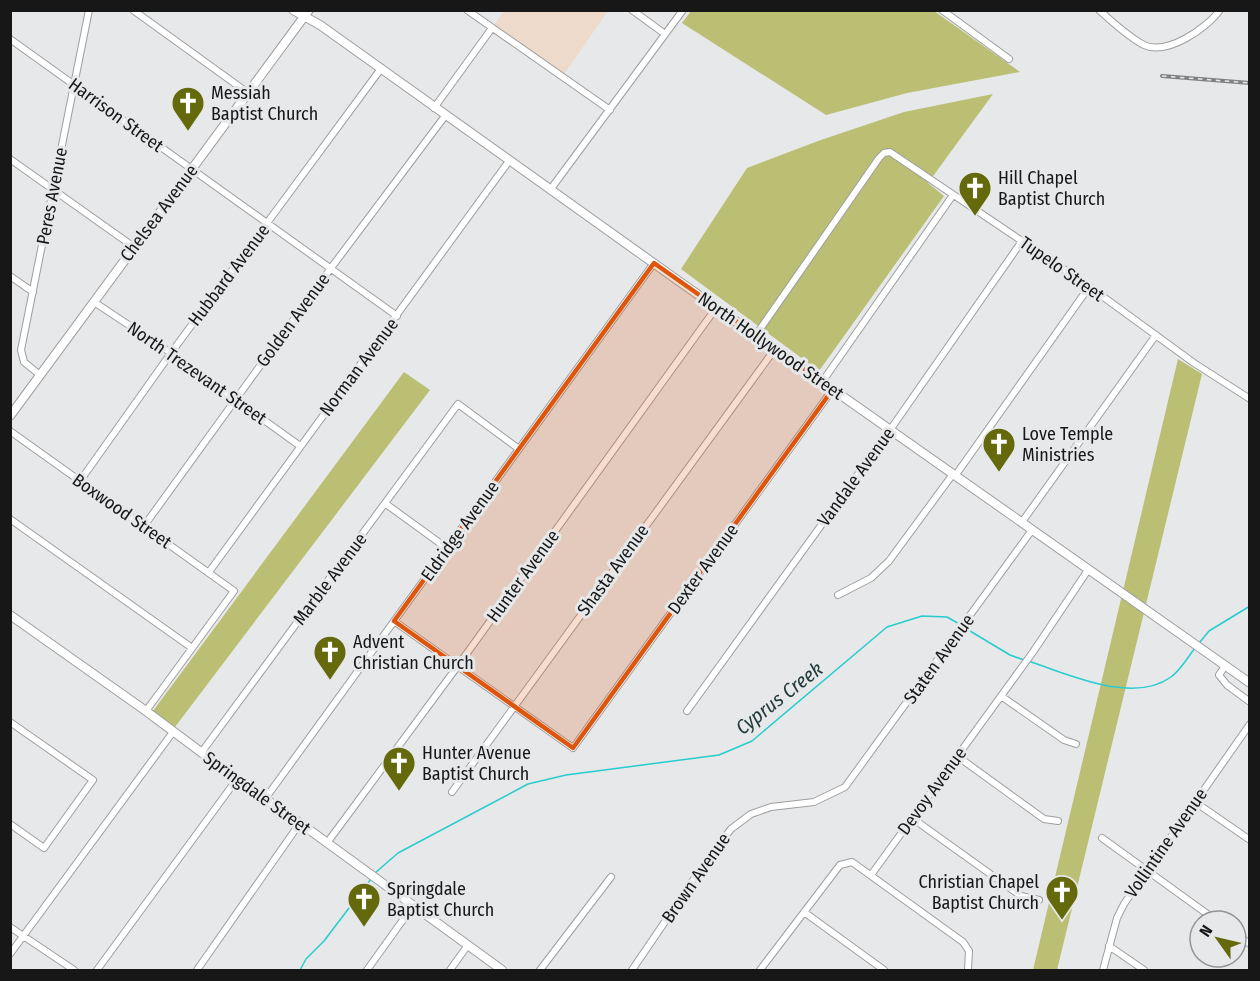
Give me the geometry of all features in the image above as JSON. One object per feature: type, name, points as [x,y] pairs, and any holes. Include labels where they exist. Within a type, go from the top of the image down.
[{"type":"main road","name":"North Hollywood Street","points":[[293,10],[307,14],[380,70],[1250,683]]},
{"type":"main road","name":"Chelsea Avenue","points":[[11,413],[307,14]]},
{"type":"main road","name":"Springdale Street","points":[[10,615],[502,970]]},
{"type":"street","name":"Peres Avenue","points":[[40,375],[24,362],[21,350],[89,10]]},
{"type":"street","points":[[133,10],[248,93]]},
{"type":"street","points":[[467,10],[610,110]]},
{"type":"street","points":[[632,10],[665,34]]},
{"type":"street","points":[[550,190],[683,10]]},
{"type":"street","points":[[942,10],[1009,59]]},
{"type":"street","points":[[1099,10],[1146,46],[1162,46],[1179,42],[1193,34],[1214,18],[1220,10]]},
{"type":"street","points":[[434,108],[492,28]]},
{"type":"street","name":"Harrison Street","points":[[10,39],[398,316]]},
{"type":"street","name":"Hubbard Avenue","points":[[80,481],[171,353],[380,70]]},
{"type":"street","name":"Golden Avenue","points":[[144,526],[331,268],[445,116]]},
{"type":"street","name":"Tupelo Street","points":[[756,335],[875,163],[884,153],[893,153],[1250,399]]},
{"type":"street","points":[[10,159],[134,247]]},
{"type":"street","name":"Norman Avenue","points":[[209,572],[509,161]]},
{"type":"street","points":[[822,382],[953,195]]},
{"type":"street","name":"Vandale Avenue","points":[[687,711],[890,430],[1022,241]]},
{"type":"street","name":"Eldridge Avenue","points":[[265,799],[654,263]]},
{"type":"street","points":[[10,276],[33,292]]},
{"type":"street","points":[[838,595],[871,578],[889,561],[1089,287]]},
{"type":"street","name":"North Trezevant Street","points":[[94,302],[237,399],[300,446]]},
{"type":"street","name":"Hunter Avenue","points":[[327,843],[458,667],[716,308]]},
{"type":"street","points":[[1022,522],[1156,336]]},
{"type":"street","name":"Shasta Avenue","points":[[452,792],[775,349]]},
{"type":"street","name":"Dexter Avenue","points":[[513,708],[573,748],[833,390]]},
{"type":"street","name":"Marble Avenue","points":[[201,753],[458,404],[519,449]]},
{"type":"street","name":"Boxwood Street","points":[[10,431],[234,591],[192,648]]},
{"type":"street","points":[[386,504],[448,549]]},
{"type":"street","points":[[10,519],[192,648],[146,711]]},
{"type":"street","name":"Staten Avenue","points":[[845,788],[1032,530]]},
{"type":"street","name":"Devoy Avenue","points":[[871,875],[1033,652],[1088,570]]},
{"type":"street","points":[[394,621],[513,708]]},
{"type":"street","points":[[1225,666],[1219,675],[1227,685],[1250,702]]},
{"type":"street","points":[[1001,696],[1064,740],[1076,744]]},
{"type":"street","points":[[10,722],[93,780],[44,848],[10,824]]},
{"type":"street","name":"Vollintine Avenue","points":[[1103,970],[1124,903],[1250,724]]},
{"type":"street","points":[[10,954],[173,732]]},
{"type":"street","points":[[1242,734],[1250,740]]},
{"type":"street","points":[[957,756],[1044,819],[1058,821]]},
{"type":"street","points":[[97,970],[237,779]]},
{"type":"street","name":"Brown Avenue","points":[[632,970],[731,829],[751,814],[771,807],[814,802],[845,788]]},
{"type":"street","points":[[1195,802],[1250,840]]},
{"type":"street","points":[[912,818],[1020,896],[1039,900]]},
{"type":"street","points":[[197,970],[300,823]]},
{"type":"street","points":[[1102,838],[1200,909]]},
{"type":"street","points":[[771,970],[762,968],[840,865],[852,862],[963,942],[969,951],[968,970]]},
{"type":"street","points":[[540,970],[611,877]]},
{"type":"street","points":[[368,970],[413,906]]},
{"type":"street","points":[[804,912],[884,970]]},
{"type":"street","points":[[10,927],[74,970]]},
{"type":"street","points":[[450,970],[468,945]]},
{"type":"street","points":[[1109,945],[1144,970]]},
{"type":"highlighted area","points":[[654,263],[833,389],[573,748],[394,621]]},
{"type":"shaded area","points":[[504,11],[608,11],[562,77],[492,28]]},
{"type":"green space","points":[[691,11],[934,11],[1020,72],[907,93],[826,115],[682,23]]},
{"type":"green space","points":[[993,94],[928,183],[944,196],[819,371],[681,269],[747,168],[904,112]]},
{"type":"green space","points":[[1178,359],[1202,374],[1057,970],[1033,970]]},
{"type":"green space","points":[[404,372],[430,390],[175,727],[153,711]]},
{"type":"waterway","name":"Cyprus Creek","points":[[1200,642],[1209,631],[1250,606]]},
{"type":"waterway","name":"Cyprus Creek","points":[[375,873],[398,853],[528,784],[566,775],[719,755],[752,741],[887,627],[922,616],[947,617],[961,625]]},
{"type":"waterway","name":"Cyprus Creek","points":[[965,628],[1010,655],[1024,660]]},
{"type":"waterway","name":"Cyprus Creek","points":[[1028,661],[1100,684],[1119,688],[1138,688],[1155,685],[1171,677],[1181,668],[1195,648]]},
{"type":"waterway","name":"Cyprus Creek","points":[[300,970],[306,959],[324,941],[371,879]]},
{"type":"railway","points":[[1162,76],[1250,83]]},
{"type":"place","name":"Messiah Baptist Church","points":[[188,132]]},
{"type":"place","name":"Hill Chapel Baptist Church","points":[[975,217]]},
{"type":"place","name":"Love Temple Ministries","points":[[999,473]]},
{"type":"place","name":"Advent Christian Church","points":[[330,681]]},
{"type":"place","name":"Hunter Avenue Baptist Church","points":[[399,792]]},
{"type":"place","name":"Christian Chapel Baptist Church","points":[[1062,921]]},
{"type":"place","name":"Springdale Baptist Church","points":[[364,928]]}]
